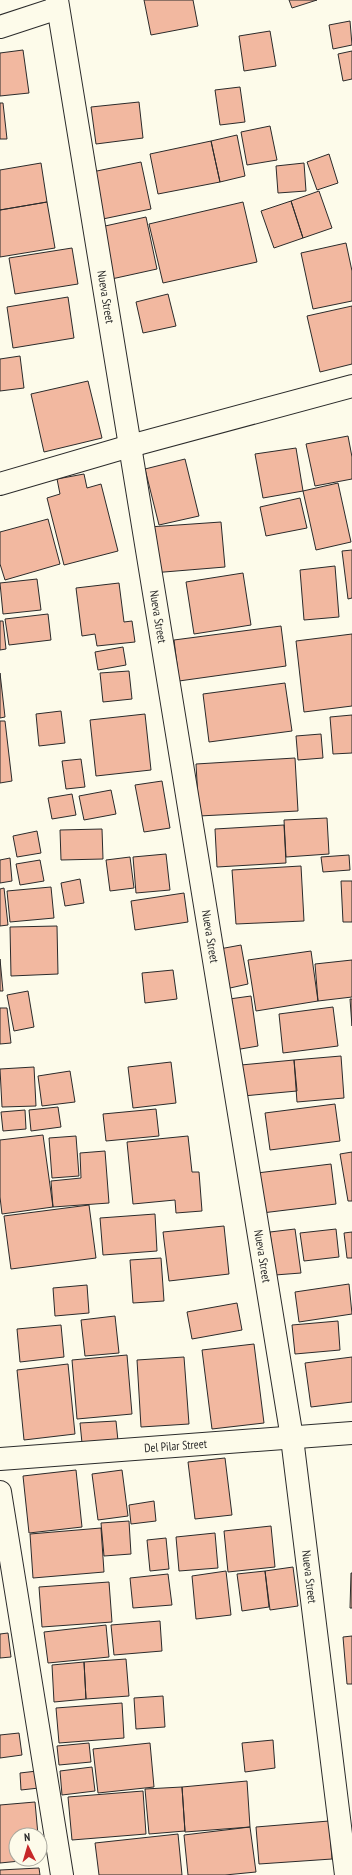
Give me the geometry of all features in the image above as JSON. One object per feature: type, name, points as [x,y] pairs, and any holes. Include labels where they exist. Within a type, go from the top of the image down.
[{"type":"street","points":[[0,26],[58,4]]},
{"type":"street","name":"Nueva Street","points":[[58,4],[292,1438],[346,1875]]},
{"type":"street","points":[[0,484],[130,446],[352,386]]},
{"type":"street","name":"Del Pilar Street","points":[[0,1459],[352,1433]]},
{"type":"street","points":[[0,1492],[62,1875]]},
{"type":"building","points":[[144,0],[193,0],[198,26],[151,35]]},
{"type":"building","points":[[289,0],[317,0],[292,8]]},
{"type":"building","points":[[350,21],[352,45],[333,49],[329,25]]},
{"type":"building","points":[[270,31],[276,66],[244,71],[239,36]]},
{"type":"building","points":[[23,50],[29,93],[0,96],[0,53]]},
{"type":"building","points":[[352,51],[352,79],[343,81],[338,54]]},
{"type":"building","points":[[240,87],[245,122],[220,125],[215,90]]},
{"type":"building","points":[[139,102],[143,138],[96,144],[91,107]]},
{"type":"building","points":[[0,103],[3,103],[7,139],[0,139]]},
{"type":"building","points":[[270,126],[277,160],[247,165],[241,132]]},
{"type":"building","points":[[237,135],[245,176],[220,182],[211,141]]},
{"type":"building","points":[[211,141],[220,182],[158,194],[150,154]]},
{"type":"building","points":[[329,154],[338,183],[317,190],[307,162]]},
{"type":"building","points":[[141,162],[151,209],[98,220],[87,173]]},
{"type":"building","points":[[41,163],[47,202],[0,210],[0,170]]},
{"type":"building","points":[[304,163],[306,191],[278,193],[276,166]]},
{"type":"building","points":[[319,191],[332,228],[303,238],[291,201]]},
{"type":"building","points":[[291,201],[303,238],[274,248],[261,211]]},
{"type":"building","points":[[47,202],[55,248],[0,257],[0,210]]},
{"type":"building","points":[[243,202],[257,262],[163,283],[149,224]]},
{"type":"building","points":[[146,217],[157,269],[107,280],[96,228]]},
{"type":"building","points":[[346,243],[352,271],[352,301],[313,309],[301,253]]},
{"type":"building","points":[[72,248],[78,284],[15,294],[9,258]]},
{"type":"building","points":[[168,294],[176,326],[143,333],[136,302]]},
{"type":"building","points":[[68,297],[74,338],[13,348],[7,307]]},
{"type":"building","points":[[352,306],[352,364],[320,372],[307,316]]},
{"type":"building","points":[[20,356],[24,388],[0,391],[0,359]]},
{"type":"building","points":[[88,381],[102,438],[44,452],[31,394]]},
{"type":"building","points":[[348,436],[352,457],[352,479],[315,486],[306,444]]},
{"type":"building","points":[[296,448],[303,491],[263,498],[255,454]]},
{"type":"building","points":[[185,459],[199,516],[159,525],[145,469]]},
{"type":"building","points":[[84,474],[87,488],[101,484],[118,551],[64,565],[47,498],[60,494],[57,479]]},
{"type":"building","points":[[338,483],[351,542],[316,550],[303,491]]},
{"type":"building","points":[[300,498],[307,528],[266,536],[260,507]]},
{"type":"building","points":[[48,519],[60,564],[5,580],[0,564],[0,532]]},
{"type":"building","points":[[221,522],[225,567],[152,573],[149,527]]},
{"type":"building","points":[[352,550],[352,598],[348,599],[342,551]]},
{"type":"building","points":[[335,566],[339,617],[304,620],[300,570]]},
{"type":"building","points":[[243,573],[251,625],[194,634],[186,582]]},
{"type":"building","points":[[37,579],[41,610],[3,614],[0,583]]},
{"type":"building","points":[[119,583],[124,622],[132,621],[135,642],[97,646],[95,634],[82,636],[76,588]]},
{"type":"building","points":[[48,614],[51,640],[9,645],[5,619]]},
{"type":"building","points":[[0,621],[3,621],[6,649],[0,650]]},
{"type":"building","points":[[281,626],[286,666],[179,681],[174,640]]},
{"type":"building","points":[[352,634],[352,706],[304,712],[296,641]]},
{"type":"building","points":[[123,647],[126,665],[98,670],[95,652]]},
{"type":"building","points":[[129,671],[132,699],[103,702],[100,673]]},
{"type":"building","points":[[0,673],[5,717],[0,718]]},
{"type":"building","points":[[285,683],[292,731],[209,742],[203,694]]},
{"type":"building","points":[[61,711],[65,743],[39,746],[36,714]]},
{"type":"building","points":[[145,714],[151,770],[96,776],[90,720]]},
{"type":"building","points":[[352,715],[352,753],[333,754],[330,717]]},
{"type":"building","points":[[0,721],[5,721],[12,781],[0,783]]},
{"type":"building","points":[[321,734],[323,758],[298,760],[296,736]]},
{"type":"building","points":[[295,758],[298,811],[199,816],[196,764]]},
{"type":"building","points":[[81,759],[85,787],[66,789],[62,761]]},
{"type":"building","points":[[162,781],[170,828],[144,832],[135,785]]},
{"type":"building","points":[[111,790],[116,814],[84,820],[79,796]]},
{"type":"building","points":[[72,794],[76,815],[52,819],[48,798]]},
{"type":"building","points":[[327,818],[329,854],[286,857],[284,820]]},
{"type":"building","points":[[284,825],[286,863],[217,867],[215,829]]},
{"type":"building","points":[[102,829],[103,859],[61,860],[60,830]]},
{"type":"building","points":[[37,831],[41,853],[17,857],[13,836]]},
{"type":"building","points":[[166,854],[170,890],[136,893],[133,857]]},
{"type":"building","points":[[349,855],[350,870],[323,872],[321,857]]},
{"type":"building","points":[[130,857],[134,888],[110,891],[106,860]]},
{"type":"building","points":[[10,858],[12,881],[0,883],[0,860]]},
{"type":"building","points":[[40,860],[44,881],[20,885],[16,864]]},
{"type":"building","points":[[301,866],[304,921],[236,924],[232,870]]},
{"type":"building","points":[[80,879],[84,903],[65,906],[61,883]]},
{"type":"building","points":[[341,881],[352,881],[352,922],[343,922]]},
{"type":"building","points":[[51,887],[54,918],[10,922],[7,891]]},
{"type":"building","points":[[4,888],[8,925],[0,926],[0,889]]},
{"type":"building","points":[[184,893],[188,922],[135,930],[131,901]]},
{"type":"building","points":[[57,926],[58,974],[11,976],[10,927]]},
{"type":"building","points":[[241,945],[248,984],[221,990],[214,950]]},
{"type":"building","points":[[311,951],[318,1001],[256,1011],[248,960]]},
{"type":"building","points":[[0,959],[3,991],[0,991]]},
{"type":"building","points":[[352,960],[352,997],[318,1001],[315,964]]},
{"type":"building","points":[[173,970],[177,999],[145,1003],[142,973]]},
{"type":"building","points":[[28,991],[34,1027],[14,1031],[7,995]]},
{"type":"building","points":[[251,996],[258,1046],[229,1051],[222,1000]]},
{"type":"building","points":[[350,999],[352,999],[352,1026]]},
{"type":"building","points":[[333,1007],[338,1046],[283,1053],[279,1014]]},
{"type":"building","points":[[0,1008],[7,1008],[11,1043],[0,1044]]},
{"type":"building","points":[[341,1056],[344,1098],[297,1102],[294,1060]]},
{"type":"building","points":[[294,1060],[297,1091],[243,1096],[241,1065]]},
{"type":"building","points":[[171,1062],[176,1103],[133,1108],[128,1067]]},
{"type":"building","points":[[34,1067],[36,1106],[2,1107],[0,1069]]},
{"type":"building","points":[[70,1071],[75,1102],[42,1106],[38,1076]]},
{"type":"building","points":[[335,1104],[340,1141],[270,1150],[265,1113]]},
{"type":"building","points":[[58,1107],[61,1127],[31,1131],[29,1110]]},
{"type":"building","points":[[156,1109],[159,1136],[106,1141],[103,1114]]},
{"type":"building","points":[[25,1110],[26,1129],[3,1131],[1,1112]]},
{"type":"building","points":[[43,1135],[53,1207],[2,1214],[0,1197],[0,1140]]},
{"type":"building","points":[[76,1136],[79,1176],[52,1178],[49,1138]]},
{"type":"building","points":[[188,1136],[192,1172],[199,1172],[202,1211],[176,1213],[175,1200],[133,1204],[127,1142]]},
{"type":"building","points":[[105,1151],[109,1203],[53,1207],[51,1181],[81,1178],[80,1153]]},
{"type":"building","points":[[352,1152],[352,1201],[348,1201],[340,1154]]},
{"type":"building","points":[[331,1164],[336,1204],[262,1213],[257,1173]]},
{"type":"building","points":[[89,1205],[96,1258],[11,1269],[4,1216]]},
{"type":"building","points":[[155,1214],[157,1251],[103,1255],[100,1218]]},
{"type":"building","points":[[224,1226],[229,1274],[169,1281],[163,1232]]},
{"type":"building","points":[[295,1229],[301,1273],[275,1275],[270,1232]]},
{"type":"building","points":[[336,1229],[339,1257],[304,1261],[300,1233]]},
{"type":"building","points":[[352,1232],[352,1258],[347,1258],[344,1233]]},
{"type":"building","points":[[161,1258],[164,1301],[133,1303],[130,1260]]},
{"type":"building","points":[[349,1284],[352,1314],[299,1322],[295,1292]]},
{"type":"building","points":[[87,1285],[89,1313],[55,1316],[53,1288]]},
{"type":"building","points":[[237,1303],[242,1330],[192,1339],[187,1312]]},
{"type":"building","points":[[115,1316],[119,1353],[85,1356],[81,1320]]},
{"type":"building","points":[[338,1321],[340,1350],[295,1354],[292,1325]]},
{"type":"building","points":[[61,1325],[64,1357],[20,1362],[17,1329]]},
{"type":"building","points":[[254,1344],[264,1423],[212,1429],[202,1350]]},
{"type":"building","points":[[127,1355],[132,1414],[77,1419],[72,1360]]},
{"type":"building","points":[[184,1357],[189,1424],[141,1427],[137,1360]]},
{"type":"building","points":[[352,1357],[352,1402],[311,1407],[305,1363]]},
{"type":"building","points":[[68,1364],[75,1434],[24,1440],[17,1370]]},
{"type":"building","points":[[116,1421],[118,1441],[82,1443],[80,1423]]},
{"type":"building","points":[[225,1458],[232,1515],[195,1519],[188,1462]]},
{"type":"building","points":[[76,1470],[82,1527],[29,1533],[23,1476]]},
{"type":"building","points":[[122,1470],[128,1516],[98,1520],[92,1474]]},
{"type":"building","points":[[154,1501],[156,1521],[131,1524],[129,1505]]},
{"type":"building","points":[[129,1521],[131,1554],[104,1556],[101,1523]]},
{"type":"building","points":[[271,1526],[275,1567],[228,1572],[224,1531]]},
{"type":"building","points":[[101,1528],[104,1572],[33,1578],[30,1534]]},
{"type":"building","points":[[215,1533],[218,1568],[179,1571],[176,1537]]},
{"type":"building","points":[[166,1538],[169,1569],[150,1571],[147,1540]]},
{"type":"building","points":[[293,1567],[298,1606],[270,1610],[265,1571]]},
{"type":"building","points":[[226,1571],[231,1615],[196,1619],[192,1576]]},
{"type":"building","points":[[265,1571],[269,1607],[242,1611],[237,1574]]},
{"type":"building","points":[[351,1573],[352,1608],[350,1608]]},
{"type":"building","points":[[168,1574],[172,1605],[133,1608],[130,1578]]},
{"type":"building","points":[[109,1582],[112,1622],[42,1627],[39,1587]]},
{"type":"building","points":[[160,1621],[162,1651],[114,1655],[111,1625]]},
{"type":"building","points":[[106,1625],[109,1657],[48,1663],[44,1632]]},
{"type":"building","points":[[8,1633],[11,1657],[0,1658],[0,1634]]},
{"type":"building","points":[[352,1636],[352,1684],[347,1684],[343,1637]]},
{"type":"building","points":[[126,1659],[129,1696],[86,1699],[84,1662]]},
{"type":"building","points":[[84,1662],[86,1699],[54,1702],[52,1665]]},
{"type":"building","points":[[163,1696],[165,1727],[136,1729],[134,1698]]},
{"type":"building","points":[[122,1703],[124,1738],[59,1743],[56,1708]]},
{"type":"building","points":[[19,1733],[22,1755],[0,1758],[0,1735]]},
{"type":"building","points":[[273,1740],[275,1768],[245,1772],[242,1743]]},
{"type":"building","points":[[89,1743],[91,1762],[59,1765],[57,1746]]},
{"type":"building","points":[[150,1743],[154,1787],[98,1793],[93,1749]]},
{"type":"building","points":[[92,1767],[95,1791],[62,1795],[60,1771]]},
{"type":"building","points":[[37,1771],[39,1788],[21,1790],[20,1773]]},
{"type":"building","points":[[247,1781],[250,1827],[185,1832],[182,1787]]},
{"type":"building","points":[[182,1787],[185,1831],[149,1834],[145,1789]]},
{"type":"building","points":[[143,1791],[146,1834],[72,1840],[68,1797]]},
{"type":"building","points":[[35,1802],[37,1827],[8,1827],[8,1862],[0,1863],[0,1805]]},
{"type":"building","points":[[329,1821],[332,1859],[259,1864],[256,1827]]},
{"type":"building","points":[[250,1827],[256,1872],[225,1875],[188,1875],[184,1835]]},
{"type":"building","points":[[178,1834],[182,1875],[99,1875],[95,1843]]},
{"type":"building","points":[[39,1868],[40,1875],[0,1875],[0,1870]]}]
